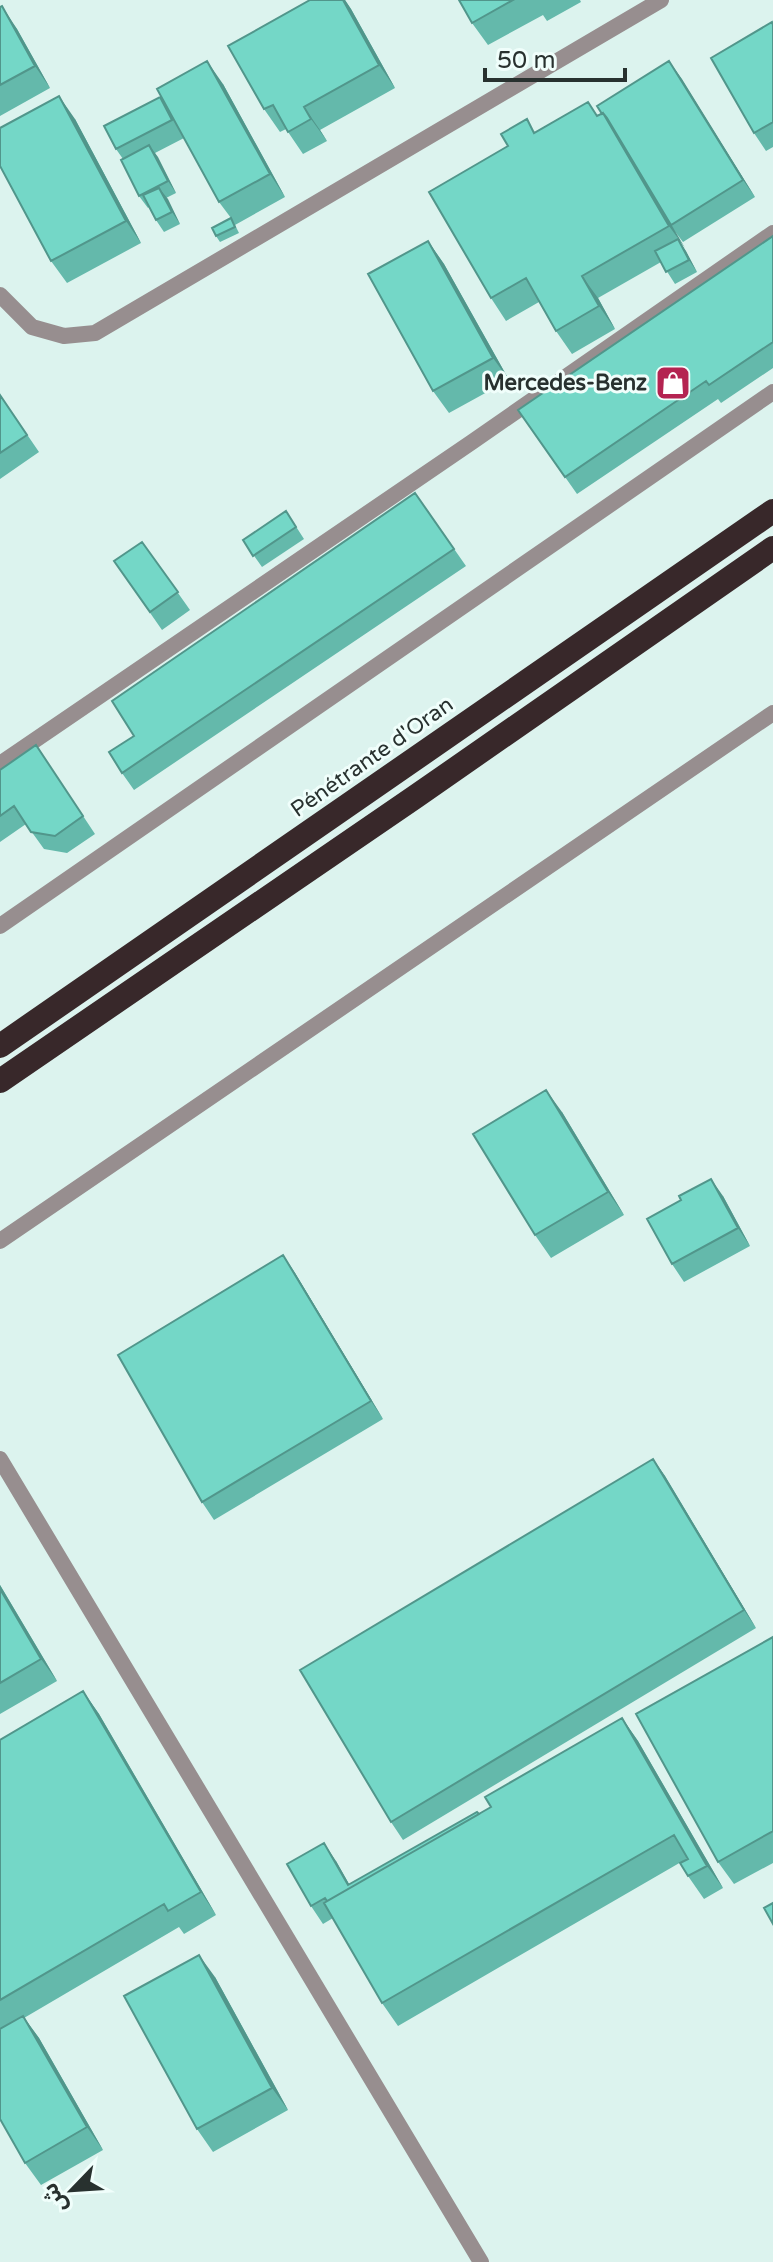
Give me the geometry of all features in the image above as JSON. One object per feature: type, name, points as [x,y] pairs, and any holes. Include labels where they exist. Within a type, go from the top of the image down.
[{"type":"highway","name":"Pénétrante d'Oran","points":[[0,1046],[773,511]]},
{"type":"highway","points":[[0,1081],[773,548]]},
{"type":"street","points":[[0,295],[32,327],[64,336],[95,333],[661,0]]},
{"type":"street","points":[[0,764],[773,233]]},
{"type":"street","points":[[0,926],[773,392]]},
{"type":"street","points":[[0,1241],[773,713]]},
{"type":"street","points":[[0,1459],[481,2262]]},
{"type":"building","points":[[310,0],[343,0],[379,65],[304,107],[311,119],[288,132],[273,105],[264,109],[228,46]]},
{"type":"building","points":[[459,0],[513,0],[472,23]]},
{"type":"building","points":[[0,7],[35,66],[0,85]]},
{"type":"building","points":[[772,22],[773,122],[754,133],[711,58]]},
{"type":"building","points":[[207,61],[270,174],[219,202],[157,89]]},
{"type":"building","points":[[669,61],[743,180],[671,225],[597,106]]},
{"type":"building","points":[[59,96],[126,221],[51,261],[0,166],[0,128]]},
{"type":"building","points":[[160,97],[172,120],[116,149],[104,126]]},
{"type":"building","points":[[588,102],[597,116],[603,113],[669,226],[582,276],[599,306],[556,331],[526,278],[491,298],[429,192],[508,146],[501,134],[527,119],[534,133]]},
{"type":"building","points":[[149,145],[168,181],[139,196],[121,160]]},
{"type":"building","points":[[159,188],[172,212],[156,220],[143,195]]},
{"type":"building","points":[[231,218],[235,227],[216,236],[212,228]]},
{"type":"building","name":"Mercedes-Benz","points":[[773,236],[773,342],[709,385],[706,381],[565,477],[518,410]]},
{"type":"building","points":[[678,239],[689,260],[666,272],[655,251]]},
{"type":"building","points":[[428,241],[493,358],[433,391],[368,274]]},
{"type":"building","points":[[0,395],[27,435],[0,453]]},
{"type":"building","points":[[415,493],[454,549],[122,773],[109,752],[134,736],[112,701]]},
{"type":"building","points":[[286,511],[296,527],[253,556],[243,540]]},
{"type":"building","points":[[142,542],[178,592],[150,612],[114,561]]},
{"type":"building","points":[[36,745],[83,816],[55,836],[31,832],[14,806],[0,816],[0,770]]},
{"type":"building","points":[[546,1090],[608,1192],[535,1235],[473,1134]]},
{"type":"building","points":[[711,1179],[738,1228],[672,1264],[647,1219],[681,1200],[679,1196]]},
{"type":"building","points":[[283,1255],[371,1401],[202,1502],[118,1355]]},
{"type":"building","points":[[653,1459],[744,1610],[391,1822],[300,1670]]},
{"type":"building","points":[[0,1589],[41,1659],[0,1683]]},
{"type":"building","points":[[773,1637],[773,1831],[718,1862],[636,1714]]},
{"type":"building","points":[[83,1691],[201,1892],[168,1911],[164,1904],[0,2000],[0,1740]]},
{"type":"building","points":[[622,1718],[707,1866],[688,1876],[680,1863],[688,1859],[674,1835],[382,2003],[324,1903],[491,1807],[485,1797]]},
{"type":"building","points":[[477,1812],[479,1814],[327,1901],[325,1898],[311,1906],[287,1864],[324,1843],[348,1885]]},
{"type":"building","points":[[773,1903],[773,1924],[764,1908]]},
{"type":"building","points":[[199,1955],[272,2088],[197,2129],[124,1996]]},
{"type":"building","points":[[23,2016],[87,2127],[25,2163],[0,2119],[0,2029]]},
{"type":"place","name":"Mercedes-Benz","points":[[673,383]]}]
